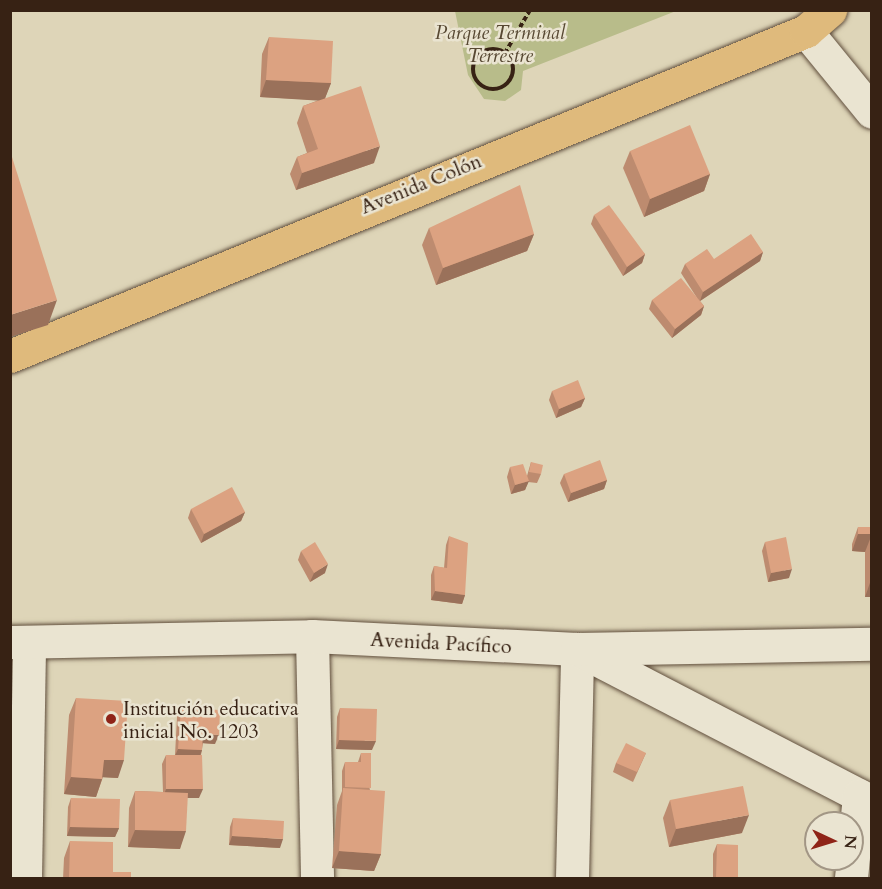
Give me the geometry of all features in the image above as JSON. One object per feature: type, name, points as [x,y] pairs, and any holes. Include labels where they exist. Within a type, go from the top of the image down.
[{"type":"main road","name":"Avenida Colón","points":[[10,356],[818,21]]},
{"type":"street","points":[[818,21],[872,111]]},
{"type":"street","points":[[312,636],[317,879]]},
{"type":"street","name":"Avenida Pacífico","points":[[20,642],[312,636],[578,649],[872,644]]},
{"type":"street","points":[[20,642],[25,879]]},
{"type":"street","points":[[572,879],[578,649],[865,799],[851,879]]},
{"type":"path","points":[[505,53],[530,10]]},
{"type":"path","points":[[486,51],[505,53],[513,64],[512,78],[495,89],[483,87],[473,71],[476,59],[486,51]]},
{"type":"green space","name":"Parque Terminal Terrestre","points":[[455,10],[676,11],[523,71],[521,90],[505,101],[484,99],[468,75]]},
{"type":"building","points":[[269,37],[333,41],[331,83],[266,80]]},
{"type":"building","points":[[361,86],[380,146],[302,173],[297,157],[318,149],[303,106]]},
{"type":"building","points":[[690,125],[710,174],[650,199],[630,151]]},
{"type":"building","points":[[12,157],[57,300],[10,315],[10,158]]},
{"type":"building","points":[[520,185],[534,234],[443,268],[429,228]]},
{"type":"building","points":[[609,205],[645,254],[627,267],[594,215]]},
{"type":"building","points":[[751,234],[763,252],[703,292],[685,264],[707,249],[714,259]]},
{"type":"building","points":[[681,278],[704,306],[675,329],[652,300]]},
{"type":"building","points":[[578,380],[585,398],[559,409],[552,391]]},
{"type":"building","points":[[600,460],[607,480],[571,493],[564,474]]},
{"type":"building","points":[[531,462],[543,465],[541,474],[529,472]]},
{"type":"building","points":[[523,464],[529,481],[515,485],[510,467]]},
{"type":"building","points":[[232,487],[245,512],[204,534],[191,509]]},
{"type":"building","points":[[858,527],[872,527],[872,534],[858,534]]},
{"type":"building","points":[[449,536],[468,543],[465,595],[435,591],[434,566],[447,568]]},
{"type":"building","points":[[786,537],[792,569],[771,573],[765,542]]},
{"type":"building","points":[[315,542],[328,564],[314,573],[301,551]]},
{"type":"building","points":[[76,698],[128,701],[124,760],[104,760],[102,779],[71,777]]},
{"type":"building","points":[[181,708],[220,710],[219,735],[203,734],[202,750],[178,749]]},
{"type":"building","points":[[340,708],[377,709],[376,741],[339,740]]},
{"type":"building","points":[[626,743],[646,753],[637,772],[616,763]]},
{"type":"building","points":[[361,753],[371,753],[371,788],[345,787],[345,762],[361,762]]},
{"type":"building","points":[[166,755],[202,755],[203,789],[166,789]]},
{"type":"building","points":[[743,786],[749,815],[676,829],[670,800]]},
{"type":"building","points":[[343,788],[385,791],[381,854],[339,851]]},
{"type":"building","points":[[135,791],[188,793],[186,831],[135,830]]},
{"type":"building","points":[[71,798],[120,799],[119,828],[70,827]]},
{"type":"building","points":[[233,818],[284,821],[283,839],[232,836]]},
{"type":"building","points":[[70,841],[113,842],[113,872],[131,872],[131,879],[69,879]]},
{"type":"building","points":[[717,844],[738,845],[738,879],[716,879]]},
{"type":"place","name":"Institución educativa inicial No. 1203","points":[[111,719]]}]
